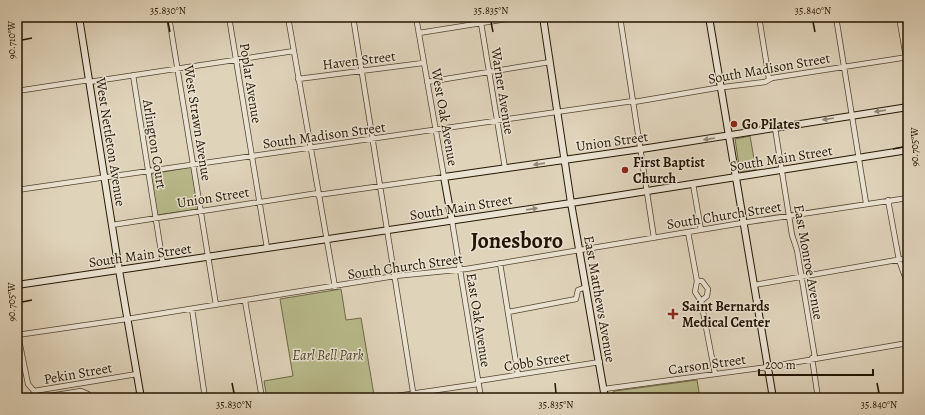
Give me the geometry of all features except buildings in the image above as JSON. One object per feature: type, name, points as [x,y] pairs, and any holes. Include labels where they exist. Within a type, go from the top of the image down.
[{"type":"main road","name":"West Nettleton Avenue","points":[[79,17],[127,319],[141,396]]},
{"type":"main road","name":"East Matthews Avenue","points":[[543,17],[565,160],[605,398]]},
{"type":"main road","points":[[708,17],[773,398]]},
{"type":"main road","name":"Union Street","points":[[444,177],[728,136],[908,107]]},
{"type":"main road","name":"South Main Street","points":[[17,285],[647,192],[908,150]]},
{"type":"main road","name":"West Oak Avenue","points":[[444,177],[452,221]]},
{"type":"street","name":"West Strawn Avenue","points":[[169,17],[216,305]]},
{"type":"street","name":"Poplar Avenue","points":[[229,17],[267,248]]},
{"type":"street","points":[[299,17],[288,18],[335,287]]},
{"type":"street","points":[[352,17],[396,276],[414,396]]},
{"type":"street","name":"West Oak Avenue","points":[[416,17],[426,82],[444,177]]},
{"type":"street","name":"Warner Avenue","points":[[480,17],[505,168]]},
{"type":"street","points":[[419,33],[520,17]]},
{"type":"street","points":[[620,17],[654,238]]},
{"type":"street","points":[[759,17],[769,79]]},
{"type":"street","points":[[836,17],[866,203]]},
{"type":"street","points":[[899,17],[907,57]]},
{"type":"street","points":[[17,91],[294,51]]},
{"type":"street","name":"South Madison Street","points":[[17,190],[252,157],[497,120],[633,102],[764,82],[769,79],[907,57]]},
{"type":"street","points":[[426,82],[550,62]]},
{"type":"street","name":"Haven Street","points":[[298,80],[423,63]]},
{"type":"street","name":"Arlington Court","points":[[132,75],[163,264]]},
{"type":"street","name":"East Monroe Avenue","points":[[775,128],[801,277],[818,398]]},
{"type":"street","name":"Union Street","points":[[112,225],[260,202],[444,177]]},
{"type":"street","points":[[693,184],[701,230]]},
{"type":"street","name":"South Church Street","points":[[17,335],[335,287],[396,276],[500,263],[743,222],[908,198]]},
{"type":"street","points":[[888,200],[899,260],[908,285]]},
{"type":"street","name":"East Oak Avenue","points":[[452,221],[481,398]]},
{"type":"street","points":[[688,232],[697,281],[695,292],[701,302],[714,374]]},
{"type":"street","points":[[754,285],[908,258]]},
{"type":"street","points":[[500,263],[518,375]]},
{"type":"street","points":[[697,281],[702,281],[708,289],[707,296],[701,302]]},
{"type":"street","points":[[508,312],[576,299],[578,290],[586,287]]},
{"type":"street","points":[[245,301],[262,398]]},
{"type":"street","points":[[192,309],[205,398]]},
{"type":"street","name":"Pekin Street","points":[[17,335],[28,384],[34,390],[137,374]]},
{"type":"street","name":"Carson Street","points":[[604,389],[768,367],[813,358],[908,343]]},
{"type":"street","name":"Cobb Street","points":[[383,398],[414,396],[478,382],[600,362]]},
{"type":"street","points":[[37,398],[81,391],[88,394],[90,398]]},
{"type":"street","points":[[122,398],[141,396]]},
{"type":"green space","points":[[750,136],[756,170],[740,172],[735,139]]},
{"type":"green space","points":[[192,167],[198,209],[157,215],[151,174]]},
{"type":"green space","name":"Earl Bell Park","points":[[341,289],[346,320],[361,318],[374,395],[358,398],[267,398],[264,381],[293,376],[280,299]]},
{"type":"green space","points":[[697,380],[700,398],[609,398],[610,394],[615,391]]},
{"type":"place","name":"Go Pilates","points":[[734,124]]},
{"type":"place","name":"First Baptist Church","points":[[625,170]]},
{"type":"place","name":"Saint Bernards Medical Center","points":[[673,314]]},
{"type":"district","name":"Jonesboro","points":[[517,240]]}]
